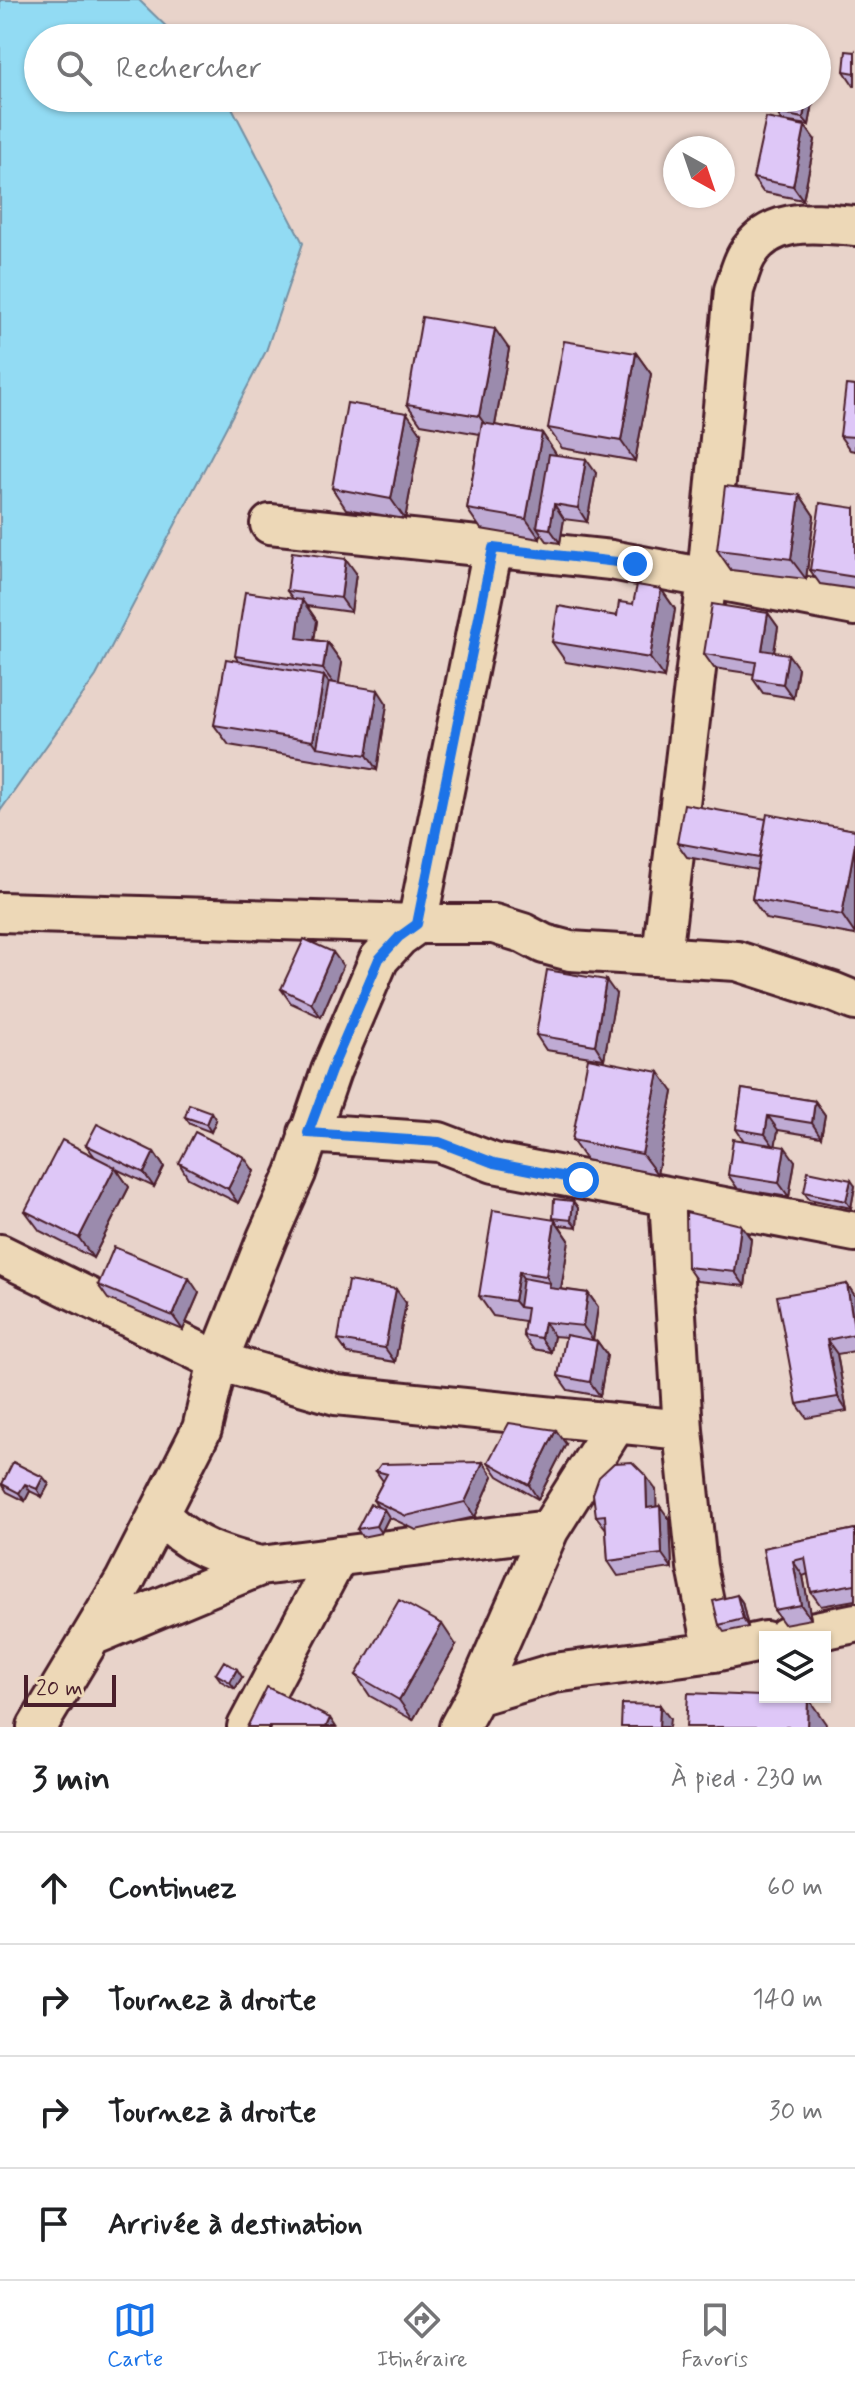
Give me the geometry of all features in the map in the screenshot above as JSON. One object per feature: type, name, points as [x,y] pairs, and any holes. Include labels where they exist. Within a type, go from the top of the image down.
[{"type":"street","points":[[662,955],[707,577],[734,290],[748,254],[765,235],[782,226],[802,222],[855,226]]},
{"type":"street","points":[[270,524],[611,560],[855,606]]},
{"type":"street","points":[[37,1727],[160,1514],[202,1429],[218,1361],[296,1173],[331,1071],[379,959],[399,937],[417,924],[493,548]]},
{"type":"street","points":[[0,912],[494,924],[570,951],[737,961],[848,992]]},
{"type":"street","points":[[308,1133],[439,1142],[494,1163],[855,1232]]},
{"type":"street","points":[[669,1198],[683,1430],[697,1567],[714,1652]]},
{"type":"street","points":[[0,1254],[218,1361],[336,1395],[683,1430]]},
{"type":"street","points":[[468,1712],[549,1530],[616,1424]]},
{"type":"street","points":[[160,1514],[189,1541],[218,1555],[260,1566]]},
{"type":"street","points":[[92,1636],[260,1566],[549,1530]]},
{"type":"street","points":[[247,1727],[338,1556]]},
{"type":"street","points":[[816,1631],[855,1623]]},
{"type":"street","points":[[468,1712],[554,1673],[714,1652],[759,1642]]},
{"type":"water","points":[[0,0],[139,0],[164,24],[24,24],[24,112],[234,112],[303,243],[266,351],[96,676],[0,811]]},
{"type":"building","points":[[846,51],[855,52],[855,73],[844,71]]},
{"type":"building","points":[[777,112],[804,112],[803,118]]},
{"type":"building","points":[[766,118],[805,126],[793,186],[753,178]]},
{"type":"building","points":[[422,317],[495,329],[479,416],[407,404]]},
{"type":"building","points":[[564,341],[636,353],[621,441],[548,428]]},
{"type":"building","points":[[846,385],[855,386],[855,437],[840,436]]},
{"type":"building","points":[[347,403],[407,413],[391,499],[332,488]]},
{"type":"building","points":[[482,423],[542,433],[526,519],[467,509]]},
{"type":"building","points":[[549,454],[586,459],[578,508],[554,504],[550,529],[537,527]]},
{"type":"building","points":[[725,486],[800,495],[791,559],[717,550]]},
{"type":"building","points":[[820,503],[855,508],[855,577],[810,570]]},
{"type":"building","points":[[292,552],[346,559],[341,598],[287,591]]},
{"type":"building","points":[[637,585],[661,589],[650,658],[552,642],[558,606],[617,616],[619,602],[633,604]]},
{"type":"building","points":[[245,592],[302,600],[297,638],[327,642],[323,669],[235,656]]},
{"type":"building","points":[[712,604],[768,613],[762,650],[788,654],[783,684],[753,679],[756,662],[704,654]]},
{"type":"building","points":[[226,659],[324,676],[313,741],[214,725]]},
{"type":"building","points":[[329,682],[378,690],[367,755],[317,747]]},
{"type":"building","points":[[684,804],[766,819],[759,858],[677,843]]},
{"type":"building","points":[[767,814],[855,830],[842,915],[752,899]]},
{"type":"building","points":[[304,939],[333,952],[311,1003],[281,989]]},
{"type":"building","points":[[547,970],[606,980],[595,1045],[536,1035]]},
{"type":"building","points":[[588,1058],[659,1072],[642,1154],[572,1140]]},
{"type":"building","points":[[742,1089],[815,1101],[812,1123],[768,1116],[765,1134],[736,1129]]},
{"type":"building","points":[[189,1104],[211,1112],[206,1124],[185,1117]]},
{"type":"building","points":[[97,1124],[154,1152],[144,1173],[86,1145]]},
{"type":"building","points":[[195,1132],[244,1157],[228,1189],[179,1163]]},
{"type":"building","points":[[733,1139],[785,1147],[779,1183],[728,1175]]},
{"type":"building","points":[[62,1140],[115,1167],[79,1238],[25,1211]]},
{"type":"building","points":[[808,1171],[851,1180],[846,1201],[804,1192]]},
{"type":"building","points":[[554,1199],[573,1201],[571,1220],[553,1218]]},
{"type":"building","points":[[493,1210],[555,1220],[546,1276],[519,1272],[514,1301],[479,1296]]},
{"type":"building","points":[[686,1212],[741,1225],[735,1272],[687,1267]]},
{"type":"building","points":[[114,1247],[189,1278],[173,1316],[98,1285]]},
{"type":"building","points":[[523,1278],[550,1283],[549,1288],[588,1293],[583,1326],[544,1322],[541,1338],[523,1335],[527,1308],[519,1307]]},
{"type":"building","points":[[348,1281],[396,1289],[385,1348],[338,1340]]},
{"type":"building","points":[[847,1284],[855,1334],[827,1340],[838,1397],[797,1404],[777,1296]]},
{"type":"building","points":[[566,1335],[597,1341],[590,1382],[558,1376]]},
{"type":"building","points":[[509,1423],[556,1430],[529,1485],[488,1462]]},
{"type":"building","points":[[13,1462],[43,1477],[37,1489],[25,1484],[19,1493],[2,1484]]},
{"type":"building","points":[[483,1462],[465,1502],[406,1516],[373,1500],[387,1474],[376,1471],[381,1464]]},
{"type":"building","points":[[632,1462],[646,1476],[647,1508],[660,1506],[662,1554],[608,1561],[605,1515],[596,1516],[593,1494],[599,1477],[614,1463]]},
{"type":"building","points":[[370,1504],[384,1509],[376,1526],[357,1529]]},
{"type":"building","points":[[855,1529],[855,1584],[811,1592],[805,1558],[793,1561],[801,1605],[774,1610],[763,1548]]},
{"type":"building","points":[[737,1595],[743,1619],[719,1625],[713,1601]]},
{"type":"building","points":[[399,1600],[442,1624],[399,1700],[356,1675]]},
{"type":"building","points":[[224,1661],[237,1669],[230,1682],[216,1674]]},
{"type":"building","points":[[267,1687],[330,1718],[326,1727],[247,1727]]},
{"type":"building","points":[[688,1693],[759,1696],[759,1703],[808,1703],[807,1727],[686,1727]]},
{"type":"building","points":[[622,1704],[660,1705],[659,1727],[621,1727]]},
{"type":"route","points":[[581,1180],[494,1163],[439,1142],[308,1133],[379,959],[399,937],[417,924],[493,548],[635,564]]}]
